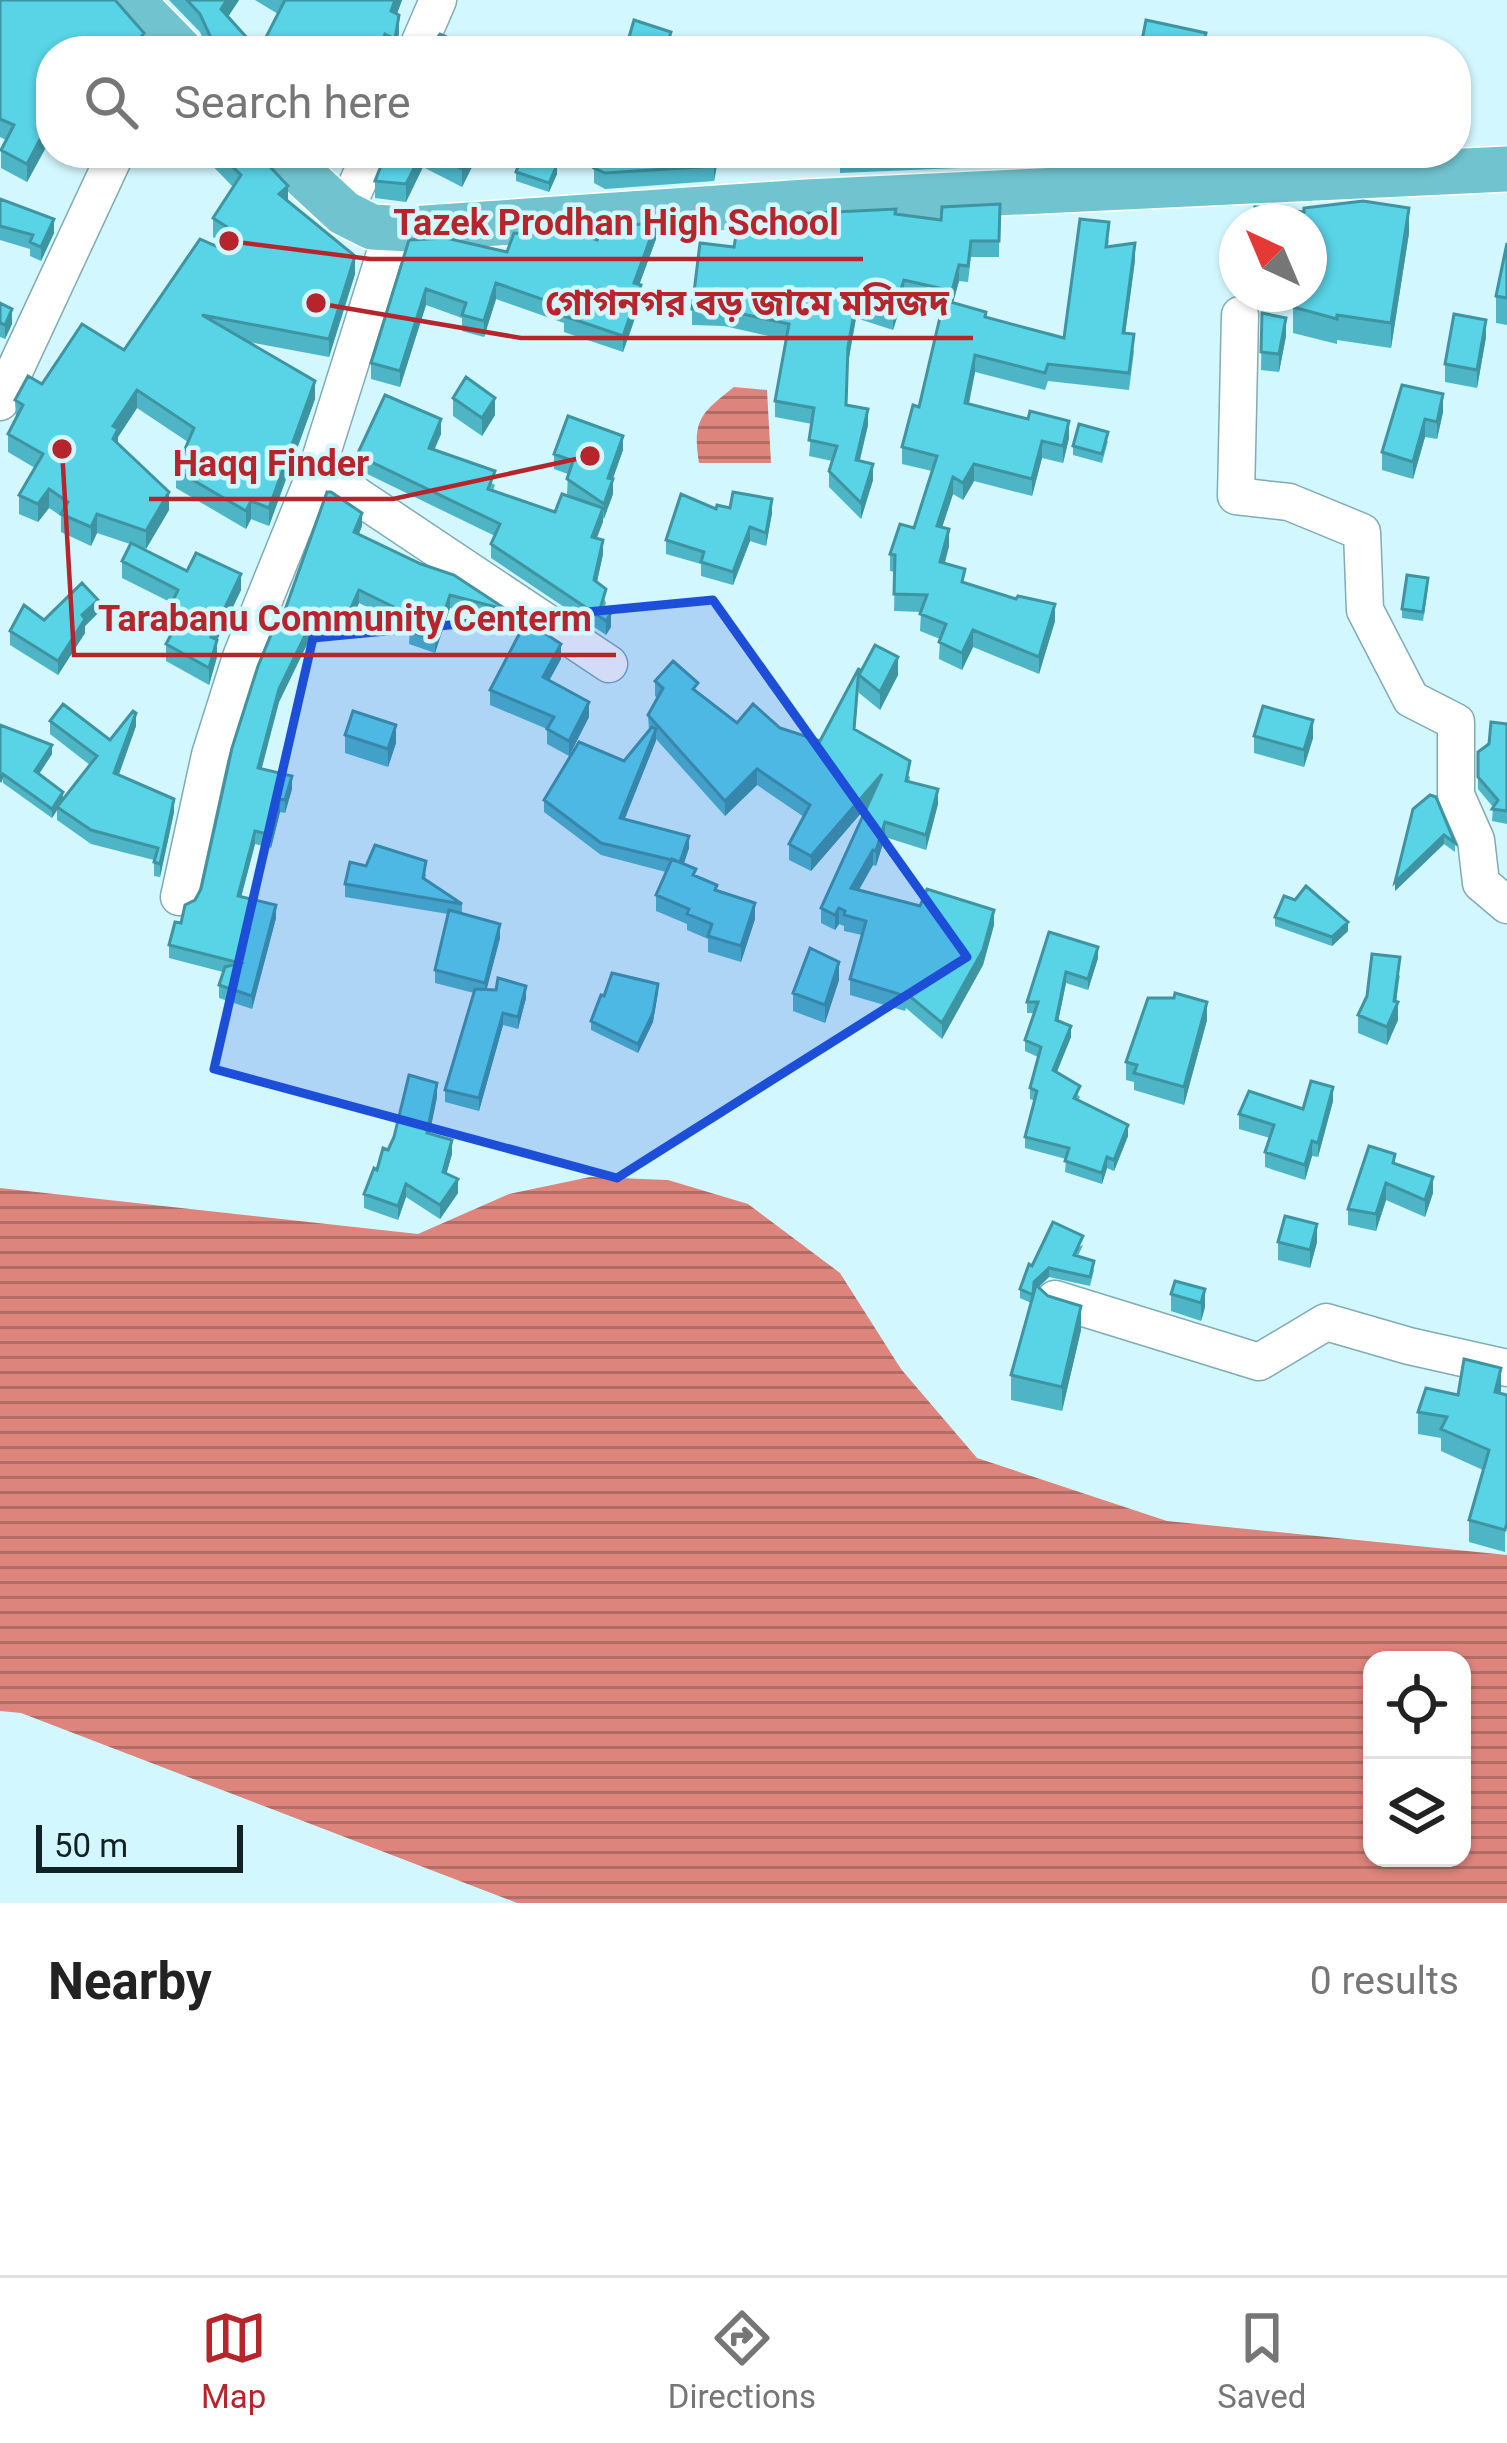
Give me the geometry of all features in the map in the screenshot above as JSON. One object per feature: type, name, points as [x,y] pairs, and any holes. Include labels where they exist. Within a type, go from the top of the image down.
[{"type":"main road","points":[[131,0],[162,36]]},
{"type":"main road","points":[[295,168],[344,213],[373,226],[393,228],[549,222],[806,202],[1507,169]]},
{"type":"street","points":[[422,36],[438,0]]},
{"type":"street","points":[[0,402],[109,168]]},
{"type":"street","points":[[344,213],[364,168]]},
{"type":"street","points":[[178,897],[210,755],[241,657],[316,470],[393,228]]},
{"type":"street","points":[[1240,315],[1236,496],[1289,502],[1362,532],[1365,610],[1411,699],[1456,722],[1456,795],[1476,840],[1481,883],[1507,905]]},
{"type":"street","points":[[316,470],[609,664]]},
{"type":"street","points":[[1055,1299],[1259,1362],[1326,1322],[1507,1367]]},
{"type":"highlighted area","points":[[713,600],[967,957],[617,1178],[214,1069],[313,638]]},
{"type":"shaded area","points":[[734,387],[767,390],[771,463],[699,463],[698,427]]},
{"type":"shaded area","points":[[590,1177],[668,1180],[748,1204],[840,1273],[901,1369],[977,1458],[1167,1521],[1507,1555],[1507,1903],[517,1903],[21,1713],[0,1711],[0,1188],[418,1234],[509,1194]]},
{"type":"building","points":[[0,0],[115,0],[144,33],[36,36],[36,147],[27,164],[1,150],[14,125],[0,119]]},
{"type":"building","points":[[187,0],[227,0],[221,9],[245,36],[210,36]]},
{"type":"building","points":[[285,0],[395,0],[391,11],[399,15],[396,36],[267,36]]},
{"type":"building","points":[[634,20],[671,32],[670,36],[629,36]]},
{"type":"building","points":[[1146,20],[1206,33],[1205,36],[1143,36]]},
{"type":"building","points":[[234,168],[271,168],[288,186],[279,194],[355,256],[329,339],[202,315],[315,381],[269,508],[251,501],[246,511],[176,470],[194,428],[137,390],[113,426],[118,429],[113,439],[169,492],[146,531],[97,514],[91,527],[61,514],[68,502],[49,489],[38,504],[19,495],[43,454],[8,434],[23,405],[15,400],[28,376],[42,384],[82,324],[124,350],[200,239],[216,246],[227,227],[213,218],[241,175]]},
{"type":"building","points":[[380,168],[414,168],[406,184],[375,181]]},
{"type":"building","points":[[517,168],[556,168],[549,183],[516,172]]},
{"type":"building","points":[[594,168],[683,168],[605,173]]},
{"type":"building","points":[[0,199],[54,219],[41,247],[30,242],[33,235],[0,226]]},
{"type":"building","points":[[1363,201],[1409,208],[1391,323],[1311,312],[1327,312],[1327,205]]},
{"type":"building","points":[[1000,204],[999,241],[971,241],[968,266],[959,265],[952,291],[904,280],[893,314],[856,302],[848,347],[846,405],[868,409],[856,460],[873,464],[861,503],[829,471],[837,446],[809,440],[814,408],[775,401],[789,324],[724,310],[692,309],[700,243],[734,247],[739,218],[794,220],[795,214],[896,209],[895,214],[941,220],[942,207]]},
{"type":"building","points":[[1080,219],[1109,222],[1106,247],[1135,243],[1123,333],[1134,334],[1129,373],[1048,364],[1045,373],[975,355],[965,403],[1028,419],[1030,411],[1069,421],[1063,446],[1042,441],[1032,479],[974,464],[963,483],[953,477],[937,526],[949,529],[940,562],[965,569],[962,582],[1016,599],[1055,604],[1039,657],[973,630],[962,653],[939,642],[946,624],[920,614],[927,595],[894,594],[895,555],[890,554],[900,524],[914,528],[937,456],[902,447],[913,405],[919,407],[944,300],[986,312],[985,317],[1064,338]]},
{"type":"building","points":[[656,223],[634,283],[641,285],[623,336],[564,316],[567,308],[496,283],[484,321],[462,315],[466,303],[426,289],[400,371],[371,363],[409,240],[446,238],[507,252],[514,233],[546,235],[568,229],[597,240],[602,227]]},
{"type":"building","points":[[1507,243],[1507,298],[1496,296]]},
{"type":"building","points":[[0,303],[12,309],[5,325],[0,323]]},
{"type":"building","points":[[1262,313],[1286,318],[1279,354],[1261,352]]},
{"type":"building","points":[[1454,314],[1486,320],[1477,370],[1445,364]]},
{"type":"building","points":[[466,377],[495,398],[482,418],[453,398]]},
{"type":"building","points":[[1402,385],[1443,394],[1437,422],[1425,419],[1413,462],[1382,452]]},
{"type":"building","points":[[385,395],[441,419],[429,448],[495,471],[488,489],[555,512],[562,494],[603,508],[592,537],[603,540],[594,580],[606,589],[600,609],[611,613],[606,621],[491,544],[500,524],[357,455]]},
{"type":"building","points":[[568,416],[623,436],[604,504],[567,479],[573,461],[554,454]]},
{"type":"building","points":[[1079,424],[1108,432],[1102,454],[1073,446]]},
{"type":"building","points":[[327,492],[362,513],[354,532],[454,575],[507,610],[450,595],[435,640],[409,631],[414,617],[359,590],[347,617],[340,615],[337,623],[314,617],[279,689],[258,768],[292,776],[271,835],[255,831],[238,896],[276,905],[252,996],[219,985],[225,967],[240,963],[169,945],[175,922],[181,923],[185,905],[201,889],[232,748],[258,666],[276,623],[280,624]]},
{"type":"building","points":[[733,492],[772,499],[766,533],[750,527],[733,572],[701,562],[704,552],[666,540],[681,494],[716,509],[717,505],[730,508]]},
{"type":"building","points":[[131,543],[187,571],[196,553],[241,574],[211,637],[217,640],[209,668],[166,644],[183,613],[170,607],[178,590],[122,561]]},
{"type":"building","points":[[1407,575],[1428,578],[1423,612],[1402,609]]},
{"type":"building","points":[[82,583],[98,600],[82,615],[85,619],[58,661],[10,631],[24,605],[44,620]]},
{"type":"building","points":[[526,621],[561,644],[543,677],[589,702],[569,741],[547,729],[554,717],[490,690]]},
{"type":"building","points":[[875,645],[898,657],[880,692],[859,675]]},
{"type":"building","points":[[673,661],[698,683],[693,689],[737,723],[753,704],[780,728],[820,741],[859,668],[854,729],[910,761],[906,781],[938,789],[926,835],[885,822],[876,851],[851,888],[920,906],[927,889],[994,910],[983,950],[942,1023],[906,993],[850,979],[866,921],[844,915],[839,908],[835,915],[821,908],[882,774],[811,856],[789,844],[810,805],[757,769],[725,801],[648,715],[663,688],[655,681]]},
{"type":"building","points":[[63,704],[110,740],[136,713],[114,773],[174,799],[160,864],[154,862],[158,848],[91,830],[57,807],[97,756],[50,721]]},
{"type":"building","points":[[1263,706],[1313,720],[1304,750],[1254,736]]},
{"type":"building","points":[[353,711],[396,725],[388,749],[345,735]]},
{"type":"building","points":[[1491,722],[1507,724],[1507,811],[1492,809],[1498,800],[1478,777],[1478,752],[1489,744]]},
{"type":"building","points":[[0,725],[52,745],[35,771],[63,792],[52,809],[3,774],[0,782]]},
{"type":"building","points":[[652,727],[656,729],[620,818],[689,836],[680,862],[601,843],[544,800],[579,742],[624,761]]},
{"type":"building","points":[[1430,795],[1436,797],[1455,843],[1444,835],[1395,882],[1413,809]]},
{"type":"building","points":[[375,845],[426,861],[423,878],[462,904],[345,884],[350,862],[366,866]]},
{"type":"building","points":[[672,859],[696,869],[693,875],[717,885],[715,890],[755,903],[741,946],[708,936],[712,924],[656,895]]},
{"type":"building","points":[[1306,886],[1348,922],[1332,937],[1275,917],[1284,896],[1295,900]]},
{"type":"building","points":[[449,910],[500,924],[485,983],[435,970]]},
{"type":"building","points":[[1049,932],[1098,947],[1088,979],[1066,972],[1056,1020],[1071,1026],[1053,1070],[1080,1086],[1074,1098],[1128,1125],[1114,1160],[1107,1157],[1102,1173],[1065,1161],[1069,1148],[1025,1137],[1037,1091],[1030,1088],[1041,1047],[1025,1040],[1038,1002],[1027,1002]]},
{"type":"building","points":[[810,948],[839,962],[825,1005],[793,993]]},
{"type":"building","points":[[1372,954],[1400,957],[1394,1001],[1398,1002],[1387,1027],[1358,1015],[1367,996]]},
{"type":"building","points":[[612,973],[658,984],[653,1013],[638,1044],[591,1021]]},
{"type":"building","points":[[498,978],[526,986],[518,1017],[503,1013],[479,1098],[445,1090],[475,989],[496,990]]},
{"type":"building","points":[[1175,993],[1207,1002],[1184,1087],[1134,1073],[1137,1065],[1126,1062],[1148,998],[1174,998]]},
{"type":"building","points":[[409,1075],[437,1083],[427,1133],[452,1140],[443,1172],[458,1179],[440,1205],[406,1184],[398,1206],[364,1194],[383,1148],[388,1150],[394,1137]]},
{"type":"building","points":[[1311,1081],[1333,1087],[1318,1143],[1312,1141],[1305,1165],[1265,1152],[1274,1125],[1239,1114],[1249,1091],[1303,1109]]},
{"type":"building","points":[[1369,1146],[1395,1154],[1393,1163],[1433,1177],[1425,1200],[1386,1183],[1376,1214],[1348,1209]]},
{"type":"building","points":[[1285,1216],[1317,1224],[1310,1250],[1278,1242]]},
{"type":"building","points":[[1053,1222],[1083,1236],[1074,1255],[1094,1261],[1090,1277],[1049,1268],[1034,1282],[1033,1295],[1020,1289]]},
{"type":"building","points":[[1175,1281],[1205,1289],[1201,1303],[1171,1294]]},
{"type":"building","points":[[1036,1285],[1048,1296],[1081,1306],[1062,1387],[1011,1375]]},
{"type":"building","points":[[1464,1359],[1501,1368],[1495,1392],[1507,1395],[1505,1530],[1469,1520],[1489,1450],[1441,1429],[1447,1417],[1418,1412],[1426,1388],[1458,1395]]},
{"type":"place","name":"Tazek Prodhan High School","points":[[229,241]]},
{"type":"place","name":"গোগনগর বড় জামে মসিজদ","points":[[316,303]]},
{"type":"place","name":"Tarabanu Community Centerm","points":[[62,449]]},
{"type":"place","name":"Haqq Finder","points":[[590,456]]}]
